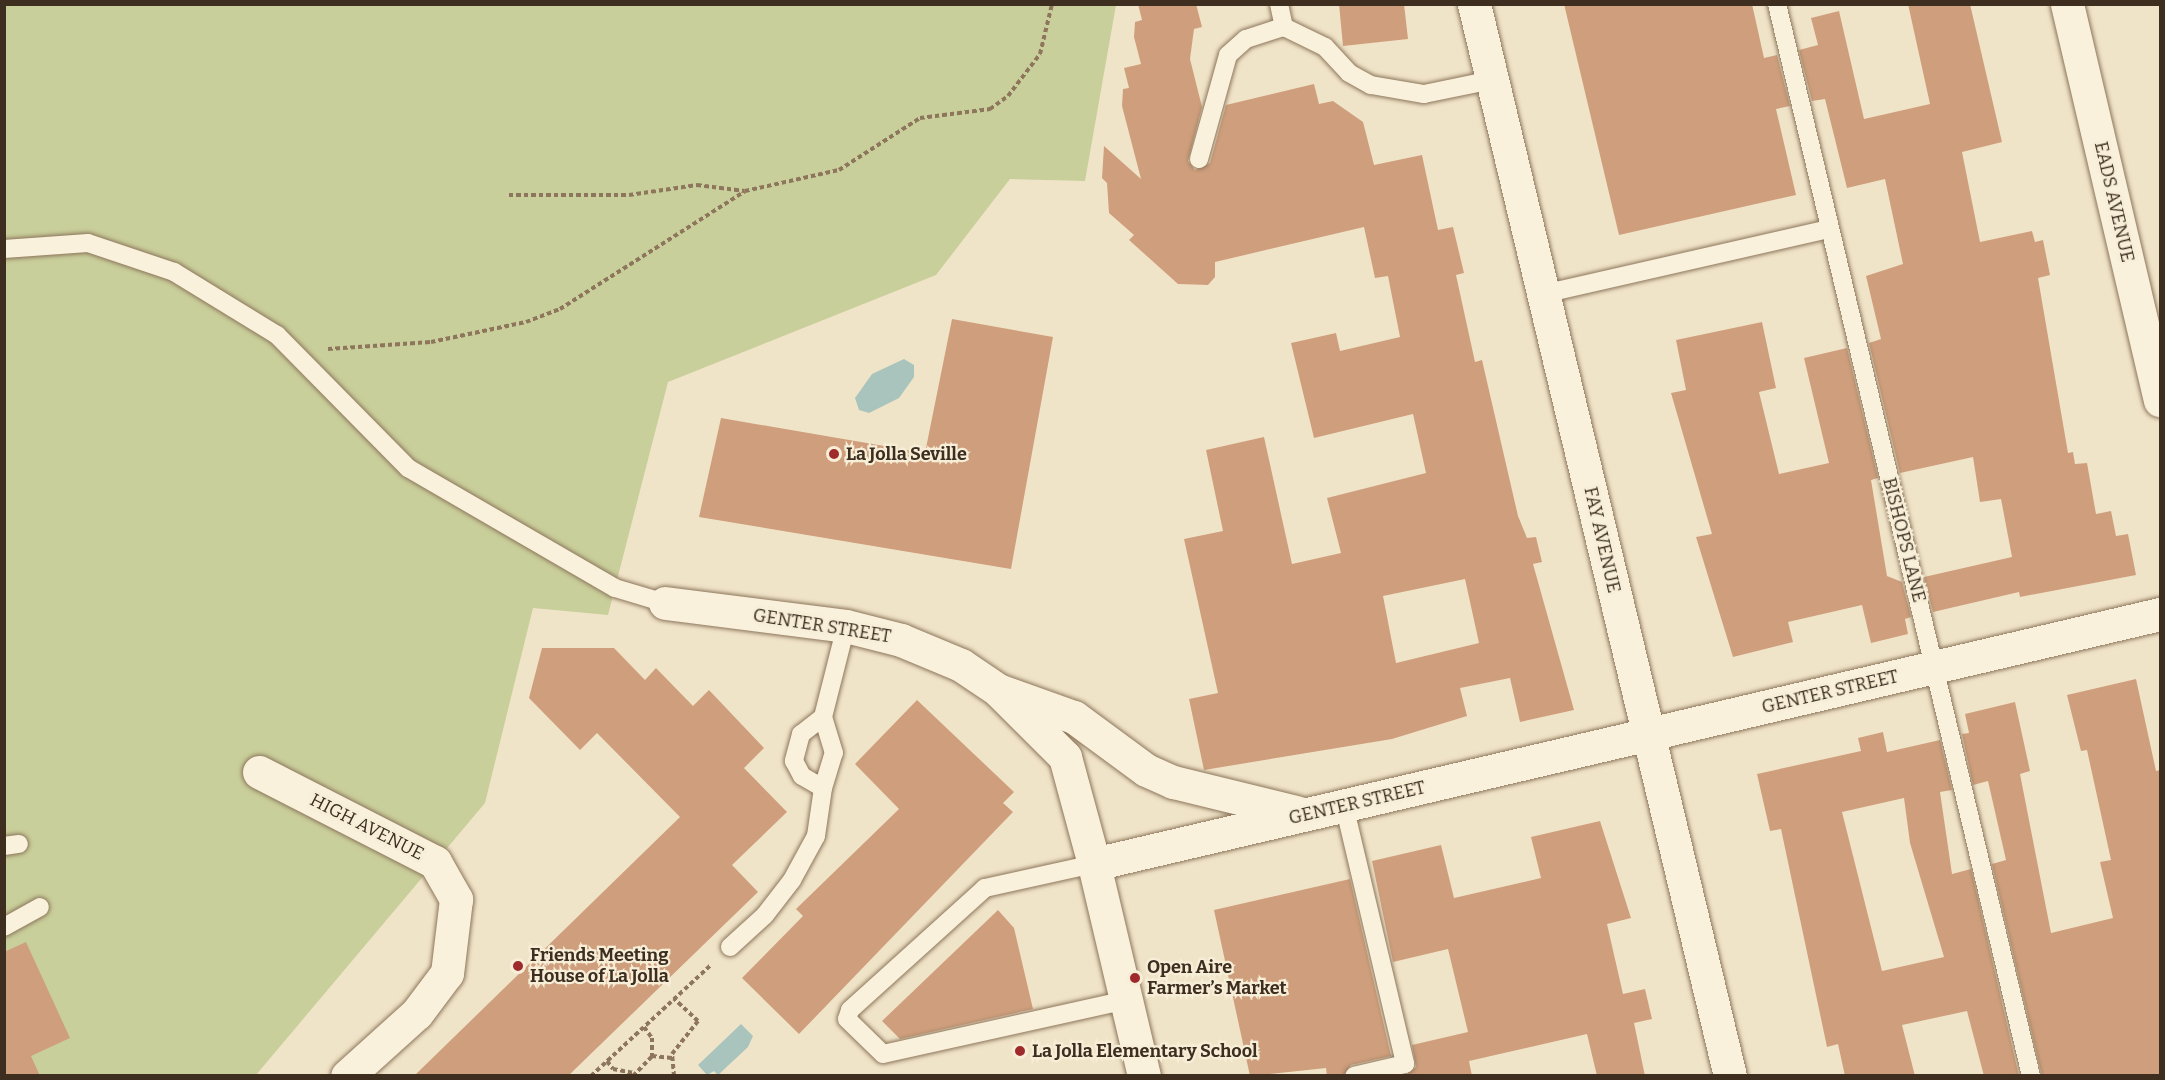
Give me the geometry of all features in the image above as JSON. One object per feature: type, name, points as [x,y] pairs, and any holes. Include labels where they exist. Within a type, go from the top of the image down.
[{"type":"street","name":"FAY AVENUE","points":[[1474,4],[1730,1076]]},
{"type":"street","name":"EADS AVENUE","points":[[2067,4],[2160,400]]},
{"type":"street","name":"GENTER STREET","points":[[665,603],[846,626],[901,640],[960,665],[998,690],[1065,757],[1094,864],[2160,614]]},
{"type":"street","points":[[998,690],[1074,717],[1146,770],[1173,782],[1227,799],[1310,814]]},
{"type":"street","name":"HIGH AVENUE","points":[[259,772],[435,861],[456,899],[447,973],[417,1013],[347,1076]]},
{"type":"street","points":[[1094,864],[1144,1076]]},
{"type":"lane","points":[[1279,4],[1284,27]]},
{"type":"lane","name":"BISHOPS LANE","points":[[1777,4],[2031,1076]]},
{"type":"lane","points":[[1199,159],[1228,55],[1246,39],[1284,27],[1325,47],[1349,74],[1371,85],[1424,94],[1492,80]]},
{"type":"lane","points":[[1544,294],[1829,229]]},
{"type":"lane","points":[[4,249],[88,243],[123,252],[223,299],[291,351],[408,468],[615,588],[665,603]]},
{"type":"lane","points":[[730,947],[765,915],[792,880],[816,836],[823,788],[834,753],[823,717],[846,626]]},
{"type":"lane","points":[[823,717],[801,734],[794,761],[802,776],[823,788]]},
{"type":"lane","points":[[1344,805],[1405,1064],[1354,1076]]},
{"type":"lane","points":[[1094,864],[985,888],[850,1011],[848,1019],[883,1054],[1126,1000]]},
{"type":"lane","points":[[4,927],[40,907]]},
{"type":"path","points":[[509,195],[629,195],[697,185],[745,191],[839,170],[920,118],[1002,103],[1040,54],[1052,4]]},
{"type":"path","points":[[291,351],[431,342],[526,322],[560,309],[745,191]]},
{"type":"path","points":[[591,1076],[730,947]]},
{"type":"path","points":[[674,999],[698,1021],[679,1040],[672,1059],[674,1076]]},
{"type":"path","points":[[607,1061],[613,1069],[633,1074],[647,1067],[652,1056],[652,1038],[644,1027]]},
{"type":"path","points":[[652,1056],[672,1059]]},
{"type":"green space","points":[[5,5],[1116,5],[1085,181],[1010,179],[936,275],[668,382],[608,615],[533,608],[485,803],[256,1075],[5,1076]]},
{"type":"water","points":[[904,359],[914,365],[914,377],[899,398],[869,413],[859,410],[855,398],[872,374]]},
{"type":"water","points":[[741,1024],[753,1036],[748,1047],[718,1075],[714,1071],[707,1075],[698,1065]]},
{"type":"building","points":[[1138,4],[1196,4],[1202,27],[1194,29],[1190,59],[1202,107],[1188,161],[1195,170],[1210,163],[1226,105],[1314,84],[1319,104],[1333,101],[1363,122],[1374,165],[1422,155],[1438,230],[1453,227],[1464,273],[1456,275],[1475,362],[1482,360],[1518,516],[1527,538],[1536,537],[1542,562],[1533,564],[1574,710],[1520,722],[1510,678],[1460,688],[1467,716],[1392,739],[1204,770],[1189,699],[1218,693],[1184,539],[1223,531],[1206,450],[1264,437],[1292,564],[1341,553],[1327,498],[1426,473],[1413,414],[1314,438],[1291,343],[1336,333],[1340,351],[1400,337],[1388,276],[1375,278],[1364,227],[1215,262],[1215,277],[1208,285],[1178,284],[1129,240],[1134,235],[1109,213],[1107,183],[1102,178],[1104,146],[1141,179],[1122,106],[1123,89],[1129,88],[1124,68],[1141,64],[1134,37],[1135,22],[1142,20]],"holes":[[[1465,579],[1479,643],[1396,663],[1383,596]]]},
{"type":"building","points":[[1339,4],[1404,4],[1408,39],[1343,46]]},
{"type":"building","points":[[1564,4],[1752,4],[1764,58],[1777,55],[1790,106],[1776,109],[1796,195],[1619,235]]},
{"type":"building","points":[[1908,4],[1970,4],[2002,142],[1962,152],[1980,242],[2032,231],[2035,242],[2043,240],[2050,275],[2038,278],[2068,453],[2073,452],[2075,464],[2087,463],[2096,514],[2111,511],[2116,536],[2128,534],[2136,575],[2020,597],[2019,592],[1933,612],[1924,577],[2012,557],[2001,499],[1980,502],[1973,457],[1900,473],[1869,343],[1881,339],[1866,276],[1903,264],[1885,179],[1847,188],[1825,99],[1812,101],[1799,50],[1818,45],[1811,18],[1839,11],[1864,119],[1930,104]]},
{"type":"building","points":[[952,319],[1053,337],[1011,569],[699,517],[721,418],[925,453]]},
{"type":"building","points":[[1762,322],[1776,388],[1759,392],[1779,474],[1829,463],[1804,358],[1847,348],[1878,478],[1871,480],[1887,576],[1902,582],[1911,617],[1905,619],[1908,634],[1871,643],[1862,605],[1788,622],[1793,642],[1733,657],[1696,537],[1712,534],[1671,393],[1686,390],[1676,340]]},
{"type":"building","points":[[542,648],[614,648],[645,680],[656,668],[693,706],[709,690],[764,748],[744,768],[787,812],[732,865],[758,892],[568,1076],[414,1076],[680,817],[597,733],[580,750],[529,698]]},
{"type":"building","points":[[2136,679],[2156,771],[2160,770],[2160,1076],[2042,1076],[1992,864],[2006,860],[1988,781],[1973,785],[1962,734],[1969,733],[1965,714],[2015,702],[2030,771],[2020,774],[2051,933],[2113,918],[2100,862],[2111,860],[2087,750],[2081,751],[2067,695]]},
{"type":"building","points":[[917,700],[1014,792],[1003,803],[1013,812],[799,1034],[742,978],[803,916],[796,909],[899,809],[855,764]]},
{"type":"building","points":[[1883,732],[1887,752],[1940,740],[1952,790],[1940,792],[1952,874],[1971,869],[2019,1076],[1984,1076],[1967,1011],[1902,1025],[1915,1076],[1845,1076],[1838,1044],[1827,1047],[1781,829],[1770,831],[1757,774],[1861,751],[1858,738]],"holes":[[[1904,798],[1910,843],[1944,957],[1882,971],[1842,812]]]},
{"type":"building","points":[[1600,821],[1631,918],[1607,924],[1623,994],[1645,989],[1652,1019],[1634,1023],[1645,1076],[1597,1076],[1587,1034],[1469,1061],[1472,1076],[1405,1076],[1416,1067],[1412,1045],[1468,1032],[1448,949],[1393,962],[1372,861],[1441,845],[1454,898],[1541,878],[1531,837]]},
{"type":"building","points":[[1350,879],[1391,1056],[1351,1065],[1343,1076],[1327,1076],[1326,1068],[1250,1076],[1214,910]]},
{"type":"building","points":[[998,910],[1014,928],[1033,1009],[900,1039],[882,1021]]},
{"type":"building","points":[[26,942],[70,1038],[31,1056],[40,1076],[4,1076],[4,952]]},
{"type":"place","name":"La Jolla Seville","points":[[834,454]]},
{"type":"place","name":"Friends Meeting House of La Jolla","points":[[518,966]]},
{"type":"place","name":"Open Aire Farmer’s Market","points":[[1135,978]]},
{"type":"place","name":"La Jolla Elementary School","points":[[1020,1051]]}]
